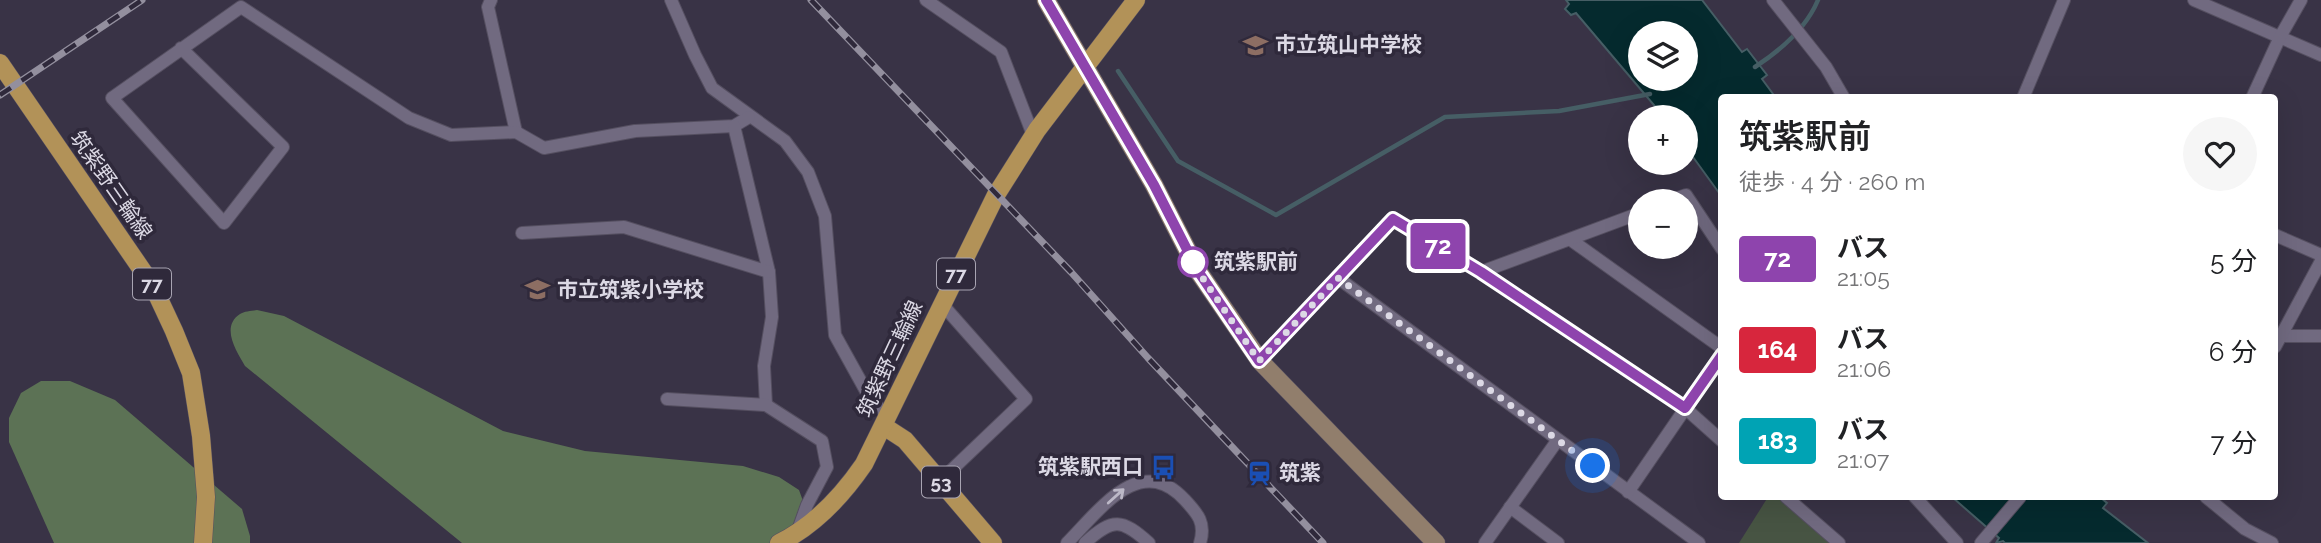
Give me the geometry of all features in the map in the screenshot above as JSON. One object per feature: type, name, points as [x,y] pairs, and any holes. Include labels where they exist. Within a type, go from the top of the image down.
[{"type":"main road","name":"筑紫野三輪線","points":[[779,543],[796,534],[846,491],[864,464],[887,422],[996,195],[1033,135],[1136,0]]},
{"type":"main road","name":"筑紫野三輪線","points":[[0,63],[153,286],[174,331],[191,373],[201,436],[206,497],[203,543]]},
{"type":"main road","name":"53","points":[[887,422],[993,543]]},
{"type":"street","points":[[491,0],[488,7],[516,132]]},
{"type":"street","points":[[671,0],[712,88],[785,141],[808,172],[825,216],[835,335],[871,400],[887,422]]},
{"type":"street","points":[[926,0],[1001,52],[1033,135]]},
{"type":"street","points":[[1046,0],[1154,185],[1198,271],[1259,361],[1436,543]]},
{"type":"street","points":[[1773,0],[1826,67],[1842,94]]},
{"type":"street","points":[[2025,94],[2064,0]]},
{"type":"street","points":[[2194,0],[2217,4],[2321,55]]},
{"type":"street","points":[[2254,94],[2280,37],[2301,0]]},
{"type":"street","points":[[181,48],[283,147],[224,223],[112,98],[181,48],[241,7],[410,118],[451,135],[516,132],[544,148],[635,131],[734,126],[749,117]]},
{"type":"street","points":[[734,126],[769,272],[772,317],[764,366],[766,405]]},
{"type":"street","points":[[1698,213],[1718,243]]},
{"type":"street","points":[[1481,272],[1628,218]]},
{"type":"street","points":[[1259,361],[1393,219],[1481,272],[1685,408],[1718,437]]},
{"type":"street","points":[[522,233],[624,227],[769,272]]},
{"type":"street","points":[[2278,236],[2321,255]]},
{"type":"street","points":[[1571,240],[1718,345]]},
{"type":"street","points":[[2278,343],[2321,261]]},
{"type":"street","points":[[1338,278],[1699,543]]},
{"type":"street","points":[[940,481],[1027,399],[942,303]]},
{"type":"street","points":[[2283,336],[2321,336]]},
{"type":"street","points":[[1628,492],[1718,361]]},
{"type":"street","points":[[667,399],[766,405],[822,441],[828,467],[807,505],[796,534]]},
{"type":"street","points":[[1485,543],[1558,441]]},
{"type":"street","points":[[1067,543],[1124,488],[1146,481],[1168,486],[1199,515],[1202,523],[1200,543]]},
{"type":"street","points":[[1789,500],[1839,543]]},
{"type":"street","points":[[1918,500],[1957,543]]},
{"type":"street","points":[[1981,543],[2017,500]]},
{"type":"street","points":[[2210,500],[2245,529],[2272,543]]},
{"type":"street","points":[[1510,508],[1558,543]]},
{"type":"street","points":[[1085,543],[1109,525],[1122,524],[1131,527],[1149,543]]},
{"type":"shaded area","points":[[1566,0],[1702,0],[1742,52],[1747,49],[1767,75],[1762,79],[1773,94],[1718,94],[1718,191],[1698,164],[1698,105],[1654,105],[1642,91],[1698,91],[1698,21],[1628,21],[1628,74],[1576,13],[1571,15],[1565,9],[1569,4]]},
{"type":"shaded area","points":[[257,310],[284,316],[503,431],[585,451],[743,466],[779,477],[799,490],[807,512],[805,532],[799,543],[462,543],[245,366],[232,340],[231,326],[240,314]]},
{"type":"shaded area","points":[[41,381],[70,381],[115,400],[242,509],[250,543],[54,543],[9,442],[9,418],[21,393]]},
{"type":"shaded area","points":[[1766,500],[1789,500],[1839,543],[1739,543]]},
{"type":"shaded area","points":[[1955,500],[2104,500],[2107,503],[2103,508],[2148,543],[1996,543],[1999,538]]},
{"type":"waterway","points":[[1755,67],[1792,38],[1807,20],[1818,0]]},
{"type":"waterway","points":[[1118,71],[1178,161],[1276,215],[1445,117],[1559,111],[1650,94]]},
{"type":"railway","points":[[0,95],[142,0]]},
{"type":"railway","points":[[811,0],[1071,272],[1148,358],[1323,543]]},
{"type":"bus line","name":"72","points":[[1046,0],[1154,185],[1198,271],[1259,361],[1393,219],[1481,272],[1685,408],[1718,361]]},
{"type":"place","name":"市立筑山中学校","points":[[1255,45]]},
{"type":"place","name":"筑紫駅前","points":[[1193,262]]},
{"type":"place","name":"市立筑紫小学校","points":[[537,290]]},
{"type":"place","name":"筑紫駅西口","points":[[1163,467]]},
{"type":"place","name":"筑紫","points":[[1259,473]]},
{"type":"route","points":[[1193,262],[1189,254],[1259,361],[1338,278],[1593,466]]}]
